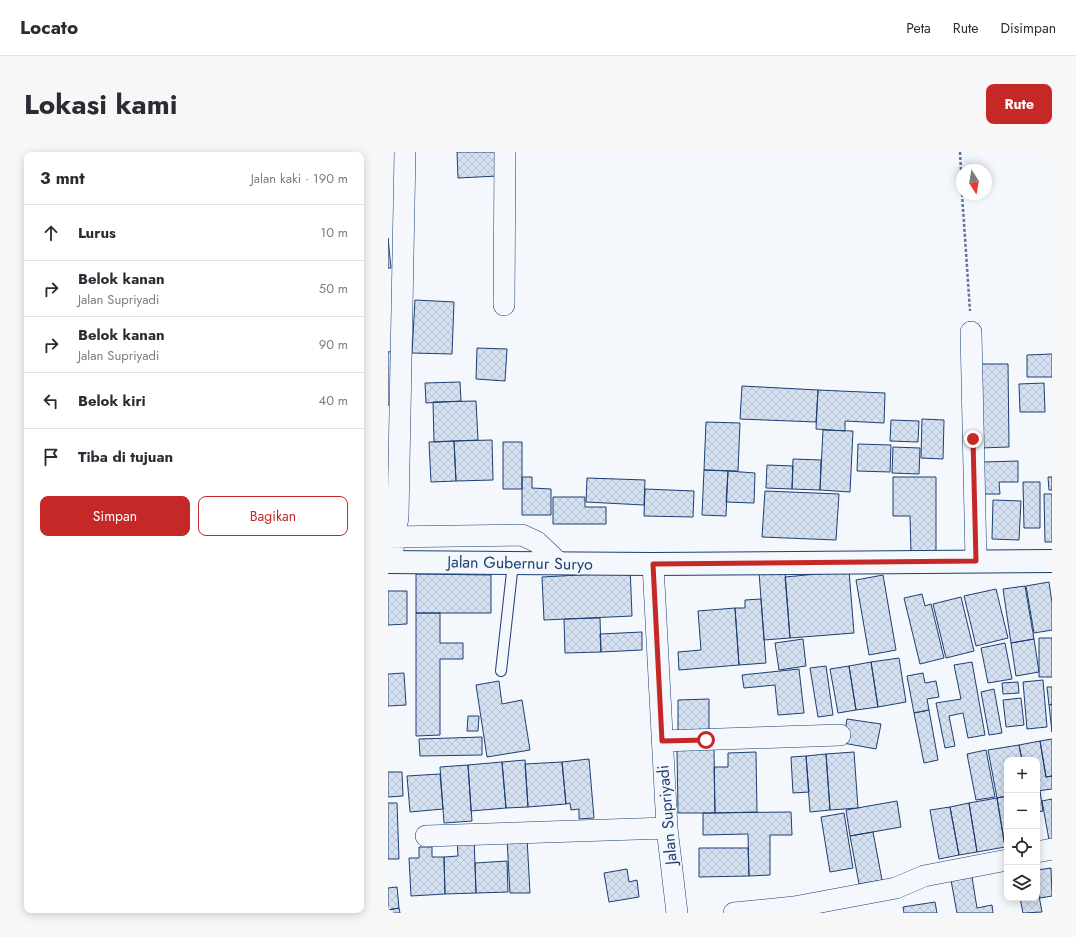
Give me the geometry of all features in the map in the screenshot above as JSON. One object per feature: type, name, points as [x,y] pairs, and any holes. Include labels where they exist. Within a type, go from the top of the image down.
[{"type":"main road","points":[[653,564],[1052,561]]},
{"type":"main road","name":"Jalan Gubernur Suryo","points":[[389,562],[653,564]]},
{"type":"street","points":[[389,562],[392,537],[398,517],[405,152]]},
{"type":"street","points":[[504,305],[505,152]]},
{"type":"street","points":[[971,332],[976,561]]},
{"type":"street","points":[[392,537],[522,535],[537,542],[559,563]]},
{"type":"street","name":"Jalan Supriyadi","points":[[653,564],[667,828],[677,913]]},
{"type":"street","points":[[662,741],[840,735]]},
{"type":"street","points":[[426,836],[667,828]]},
{"type":"street","points":[[1040,851],[1052,849]]},
{"type":"street","points":[[734,913],[794,907],[896,888],[924,876],[1004,861]]},
{"type":"lane","points":[[500,671],[514,563]]},
{"type":"path","points":[[960,152],[961,164]]},
{"type":"path","points":[[962,200],[971,332]]},
{"type":"building","points":[[457,152],[497,152],[498,176],[458,178]]},
{"type":"building","points":[[388,238],[391,268],[388,268]]},
{"type":"building","points":[[415,300],[454,302],[452,354],[412,353]]},
{"type":"building","points":[[477,348],[507,349],[505,381],[476,379]]},
{"type":"building","points":[[394,351],[395,405],[388,405],[388,352]]},
{"type":"building","points":[[1052,354],[1052,377],[1027,377],[1027,355]]},
{"type":"building","points":[[979,364],[1008,364],[1009,447],[980,448]]},
{"type":"building","points":[[460,382],[461,401],[426,403],[425,383]]},
{"type":"building","points":[[1044,383],[1045,412],[1020,412],[1019,384]]},
{"type":"building","points":[[742,386],[818,390],[816,422],[740,419]]},
{"type":"building","points":[[818,390],[885,393],[884,423],[845,421],[845,431],[816,429]]},
{"type":"building","points":[[476,401],[478,440],[434,442],[433,402]]},
{"type":"building","points":[[922,419],[944,420],[943,459],[921,458]]},
{"type":"building","points":[[891,420],[919,421],[918,442],[890,441]]},
{"type":"building","points":[[706,422],[740,423],[738,471],[704,470]]},
{"type":"building","points":[[823,430],[853,431],[850,492],[820,490]]},
{"type":"building","points":[[492,440],[493,480],[456,481],[454,441]]},
{"type":"building","points":[[454,441],[456,481],[431,482],[429,442]]},
{"type":"building","points":[[503,442],[522,442],[522,489],[503,489]]},
{"type":"building","points":[[858,444],[891,445],[890,472],[857,471]]},
{"type":"building","points":[[893,447],[920,448],[919,474],[892,473]]},
{"type":"building","points":[[793,459],[821,460],[820,490],[792,489]]},
{"type":"building","points":[[1018,461],[1018,482],[999,482],[1000,494],[983,494],[983,462]]},
{"type":"building","points":[[767,465],[793,466],[792,489],[766,488]]},
{"type":"building","points":[[704,470],[728,471],[726,516],[702,515]]},
{"type":"building","points":[[728,471],[755,473],[754,503],[726,502]]},
{"type":"building","points":[[522,477],[532,477],[532,488],[551,489],[551,515],[522,515]]},
{"type":"building","points":[[893,477],[936,477],[936,553],[911,553],[910,516],[893,516]]},
{"type":"building","points":[[1048,477],[1052,477],[1052,490],[1049,490]]},
{"type":"building","points":[[587,478],[645,480],[644,505],[586,502]]},
{"type":"building","points":[[1023,482],[1040,482],[1040,528],[1024,528]]},
{"type":"building","points":[[645,489],[694,491],[693,517],[644,516]]},
{"type":"building","points":[[765,491],[839,494],[836,540],[762,537]]},
{"type":"building","points":[[1044,494],[1052,494],[1052,542],[1045,542]]},
{"type":"building","points":[[553,497],[585,497],[585,507],[606,507],[606,524],[553,524]]},
{"type":"building","points":[[993,500],[1021,501],[1019,540],[992,539]]},
{"type":"building","points":[[630,566],[632,616],[544,620],[542,577],[598,574]]},
{"type":"building","points":[[785,571],[790,638],[764,640],[759,572]]},
{"type":"building","points":[[849,571],[854,633],[790,638],[785,577]]},
{"type":"building","points":[[416,574],[491,575],[491,613],[416,613]]},
{"type":"building","points":[[883,575],[896,650],[869,655],[856,580]]},
{"type":"building","points":[[1049,582],[1052,603],[1052,630],[1034,633],[1026,586]]},
{"type":"building","points":[[1025,586],[1034,639],[1011,643],[1003,589]]},
{"type":"building","points":[[996,589],[1008,638],[976,646],[964,596]]},
{"type":"building","points":[[388,591],[407,591],[407,624],[388,625]]},
{"type":"building","points":[[922,594],[925,606],[931,604],[944,658],[920,664],[904,598]]},
{"type":"building","points":[[961,597],[974,651],[946,658],[933,604]]},
{"type":"building","points":[[761,599],[766,663],[739,665],[735,608],[745,608],[745,600]]},
{"type":"building","points":[[735,608],[739,665],[679,670],[678,652],[701,650],[698,611]]},
{"type":"building","points":[[416,613],[440,613],[440,643],[463,643],[463,659],[440,659],[440,735],[416,736]]},
{"type":"building","points":[[600,618],[601,652],[565,653],[564,619]]},
{"type":"building","points":[[642,632],[642,650],[601,652],[600,634]]},
{"type":"building","points":[[1039,638],[1052,638],[1052,677],[1039,677]]},
{"type":"building","points":[[803,639],[806,666],[779,670],[775,643]]},
{"type":"building","points":[[1034,639],[1039,672],[1016,676],[1011,643]]},
{"type":"building","points":[[1005,643],[1012,679],[988,683],[981,648]]},
{"type":"building","points":[[899,658],[906,702],[878,707],[871,662]]},
{"type":"building","points":[[871,662],[878,707],[856,710],[849,666]]},
{"type":"building","points":[[972,662],[985,735],[968,738],[963,713],[949,716],[955,746],[945,748],[936,703],[961,699],[954,665]]},
{"type":"building","points":[[826,666],[833,715],[818,717],[810,668]]},
{"type":"building","points":[[849,666],[856,710],[838,713],[830,669]]},
{"type":"building","points":[[799,669],[804,713],[778,715],[775,685],[744,688],[742,675]]},
{"type":"building","points":[[404,673],[406,705],[388,706],[388,674]]},
{"type":"building","points":[[923,673],[925,683],[936,681],[939,697],[927,699],[929,710],[914,713],[907,676]]},
{"type":"building","points":[[1043,680],[1047,727],[1027,729],[1023,682]]},
{"type":"building","points":[[499,681],[502,704],[522,700],[530,750],[487,757],[476,685]]},
{"type":"building","points":[[1018,682],[1019,693],[1003,694],[1002,683]]},
{"type":"building","points":[[1047,687],[1052,687],[1052,704],[1049,705]]},
{"type":"building","points":[[994,689],[1002,733],[989,735],[981,692]]},
{"type":"building","points":[[1021,698],[1024,725],[1006,727],[1003,700]]},
{"type":"building","points":[[709,699],[709,736],[678,737],[678,700]]},
{"type":"building","points":[[1052,704],[1052,732],[1049,705]]},
{"type":"building","points":[[929,710],[938,760],[924,763],[914,713]]},
{"type":"building","points":[[468,716],[479,716],[478,731],[467,731]]},
{"type":"building","points":[[847,719],[881,724],[876,749],[843,743]]},
{"type":"building","points":[[482,737],[482,755],[420,756],[419,739]]},
{"type":"building","points":[[1052,739],[1052,776],[1046,777],[1040,741]]},
{"type":"building","points":[[1040,741],[1046,777],[1052,776],[1052,789],[1040,791],[1040,757],[1021,757],[1019,745]]},
{"type":"building","points":[[1019,745],[1021,757],[1004,757],[1004,797],[997,798],[988,750]]},
{"type":"building","points":[[714,749],[715,813],[678,813],[677,750]]},
{"type":"building","points":[[986,750],[995,797],[976,800],[967,754]]},
{"type":"building","points":[[756,752],[757,812],[715,813],[714,767],[728,767],[728,753]]},
{"type":"building","points":[[854,752],[858,808],[830,810],[826,754]]},
{"type":"building","points":[[826,754],[830,810],[810,812],[806,756]]},
{"type":"building","points":[[806,756],[809,792],[793,793],[791,757]]},
{"type":"building","points":[[589,759],[594,818],[579,819],[579,809],[571,810],[570,803],[566,804],[562,762]]},
{"type":"building","points":[[525,760],[528,807],[506,808],[502,762]]},
{"type":"building","points":[[502,762],[506,808],[471,811],[468,765]]},
{"type":"building","points":[[562,762],[566,804],[528,807],[525,764]]},
{"type":"building","points":[[468,765],[472,821],[444,823],[440,767]]},
{"type":"building","points":[[388,772],[402,772],[403,796],[388,797]]},
{"type":"building","points":[[440,774],[443,809],[410,812],[407,776]]},
{"type":"building","points":[[1040,791],[1043,811],[1040,812]]},
{"type":"building","points":[[1004,797],[1004,841],[997,798]]},
{"type":"building","points":[[997,798],[1004,847],[977,852],[969,803]]},
{"type":"building","points":[[1052,799],[1052,839],[1049,840],[1042,801]]},
{"type":"building","points":[[897,801],[901,827],[850,836],[846,810]]},
{"type":"building","points":[[388,803],[397,803],[399,859],[388,859]]},
{"type":"building","points":[[969,803],[977,852],[959,855],[950,807]]},
{"type":"building","points":[[950,807],[959,855],[939,859],[930,810]]},
{"type":"building","points":[[791,812],[792,835],[770,835],[770,875],[749,876],[748,834],[703,835],[703,813]]},
{"type":"building","points":[[844,813],[853,868],[830,872],[821,817]]},
{"type":"building","points":[[873,832],[882,880],[859,884],[850,836]]},
{"type":"building","points":[[457,837],[474,837],[476,893],[445,894],[444,857],[458,856]]},
{"type":"building","points":[[527,838],[530,893],[510,893],[507,839]]},
{"type":"building","points":[[419,847],[432,847],[432,857],[444,857],[445,894],[411,896],[409,858],[419,858]]},
{"type":"building","points":[[699,848],[748,848],[749,876],[699,877]]},
{"type":"building","points":[[507,861],[508,892],[476,893],[475,863]]},
{"type":"building","points":[[1051,868],[1052,896],[1040,898],[1040,870]]},
{"type":"building","points":[[627,869],[629,882],[637,880],[639,897],[609,902],[604,873]]},
{"type":"building","points":[[971,871],[977,908],[992,905],[993,913],[957,913],[950,875]]},
{"type":"building","points":[[397,887],[399,908],[388,910],[388,888]]},
{"type":"building","points":[[1021,901],[1040,901],[1042,912],[1023,913]]},
{"type":"building","points":[[935,902],[937,913],[904,913],[903,907]]},
{"type":"building","points":[[399,908],[400,913],[388,913],[388,910]]},
{"type":"route","points":[[706,740],[662,741],[653,564],[976,561],[973,439]]}]
